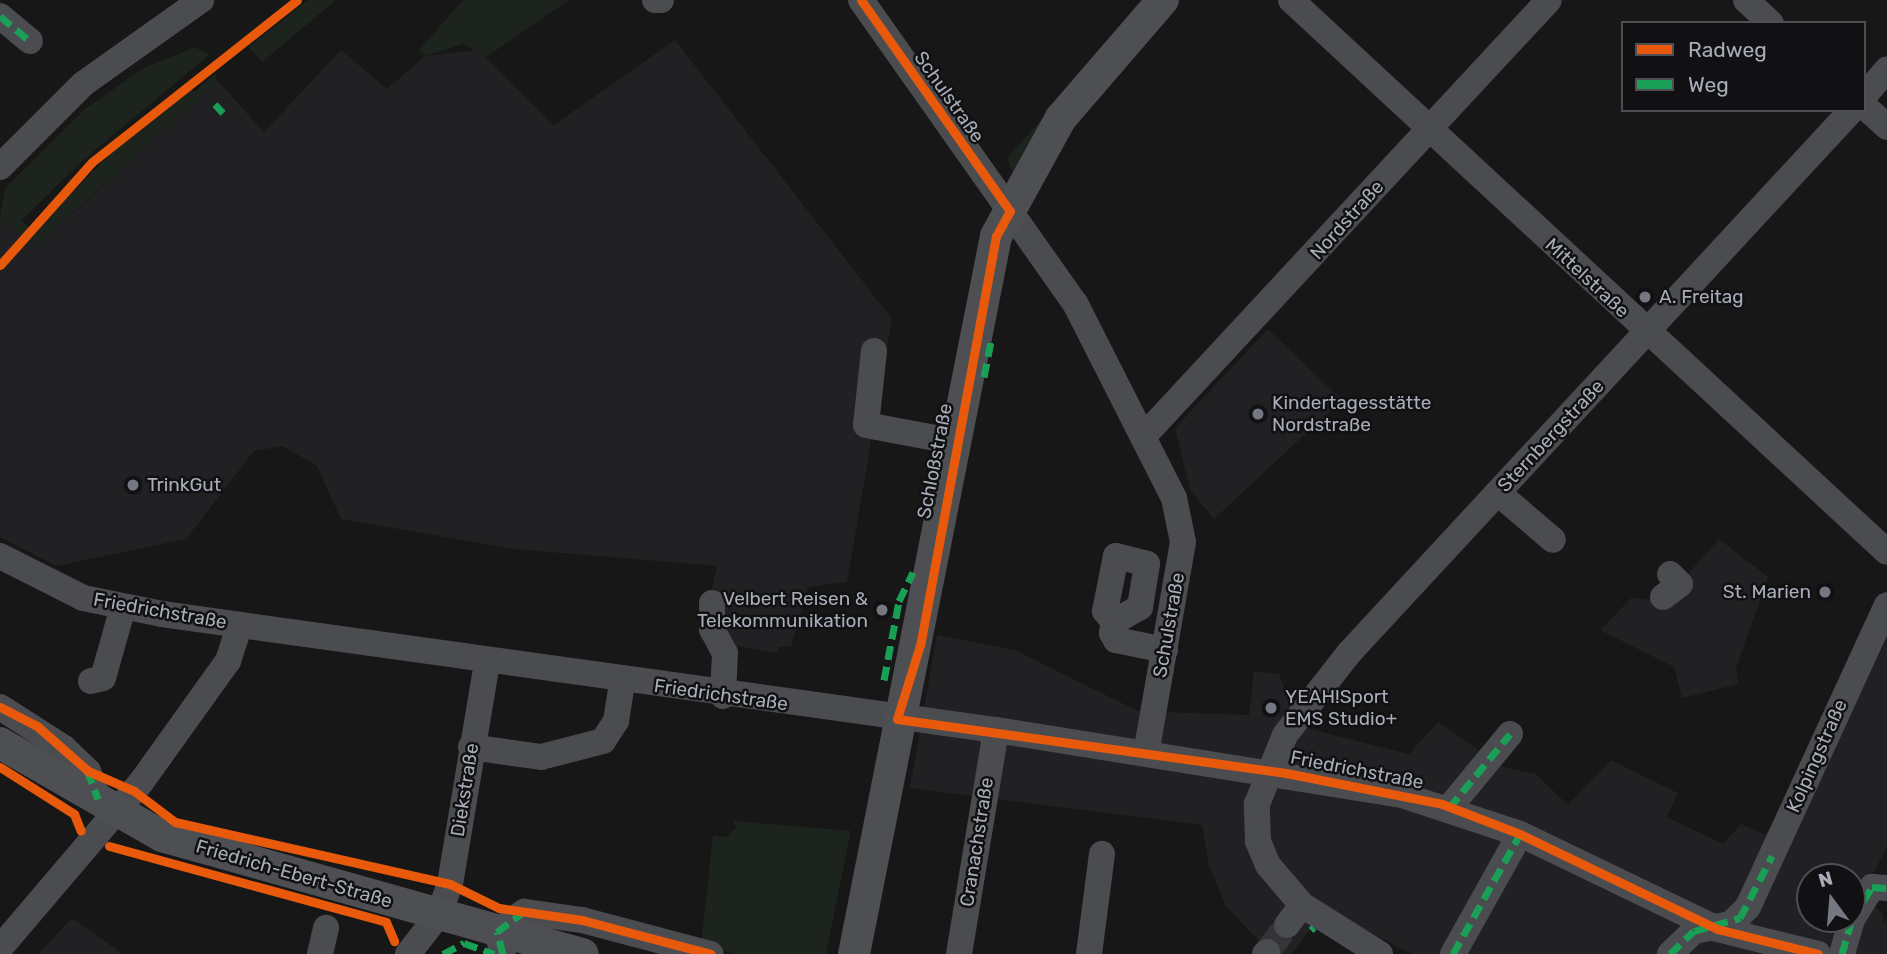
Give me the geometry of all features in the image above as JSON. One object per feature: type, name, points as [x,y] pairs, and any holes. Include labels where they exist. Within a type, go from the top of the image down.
[{"type":"main road","name":"Schloßstraße","points":[[854,954],[897,719],[920,645],[996,236],[1074,100],[1163,0]]},
{"type":"main road","name":"Friedrich-Ebert-Straße","points":[[0,743],[162,836],[439,914],[500,943],[583,954]]},
{"type":"street","points":[[0,167],[83,84],[201,0]]},
{"type":"street","points":[[655,0],[661,0]]},
{"type":"street","name":"Schulstraße","points":[[861,0],[1075,303],[1143,436],[1180,520],[1166,644],[1146,754]]},
{"type":"street","name":"Mittelstraße","points":[[1291,0],[1647,333],[1827,485],[1887,551]]},
{"type":"street","name":"Nordstraße","points":[[1143,436],[1549,0]]},
{"type":"street","points":[[1746,0],[1769,21]]},
{"type":"street","points":[[0,16],[30,41]]},
{"type":"street","points":[[1866,94],[1887,70]]},
{"type":"street","points":[[1866,108],[1887,127]]},
{"type":"street","name":"Sternbergstraße","points":[[1380,954],[1295,915],[1258,841],[1257,804],[1267,773],[1298,713],[1850,112]]},
{"type":"street","points":[[874,351],[866,425],[956,442]]},
{"type":"street","points":[[1498,493],[1553,540]]},
{"type":"street","name":"Friedrichstraße","points":[[0,556],[83,598],[122,607],[487,664],[996,730],[1267,773],[1449,808],[1520,834],[1717,929],[1799,952]]},
{"type":"street","points":[[712,603],[712,629],[725,653],[723,696]]},
{"type":"street","name":"Kolpingstraße","points":[[1717,929],[1748,907],[1887,605]]},
{"type":"street","points":[[91,681],[103,678],[122,607]]},
{"type":"street","points":[[0,948],[107,806],[228,662],[240,625]]},
{"type":"street","points":[[1113,628],[1116,640],[1166,644]]},
{"type":"street","name":"Diekstraße","points":[[439,914],[453,870],[471,747],[487,664]]},
{"type":"street","points":[[471,747],[541,757],[603,741],[616,721],[622,682]]},
{"type":"street","points":[[11,707],[88,771],[107,806]]},
{"type":"street","name":"Cranachstraße","points":[[959,954],[996,730]]},
{"type":"street","points":[[1449,808],[1510,734]]},
{"type":"street","points":[[1453,954],[1520,834]]},
{"type":"street","points":[[1089,954],[1102,854]]},
{"type":"street","points":[[1866,897],[1872,887],[1887,888]]},
{"type":"street","points":[[500,943],[524,912],[553,914],[711,954]]},
{"type":"street","points":[[408,954],[439,914]]},
{"type":"street","points":[[1670,954],[1695,931],[1717,929]]},
{"type":"street","points":[[1842,954],[1848,933]]},
{"type":"shaded area","points":[[308,0],[336,0],[262,62],[249,47]]},
{"type":"shaded area","points":[[463,0],[569,0],[486,57],[463,44],[425,56],[419,50]]},
{"type":"shaded area","points":[[675,40],[892,319],[847,582],[808,587],[791,646],[778,647],[777,653],[700,640],[717,566],[514,549],[341,519],[317,466],[283,446],[254,451],[186,539],[57,566],[0,537],[0,219],[36,247],[218,81],[264,132],[341,50],[387,89],[425,56],[478,50],[554,125]]},
{"type":"shaded area","points":[[195,47],[209,55],[82,161],[21,221],[34,231],[123,141],[187,89],[195,91],[215,74],[218,81],[35,247],[0,219],[5,188],[84,110],[142,69]]},
{"type":"shaded area","points":[[1051,109],[1013,173],[1007,158]]},
{"type":"shaded area","name":"Kindertagesstätte Nordstraße","points":[[1268,329],[1342,400],[1214,519],[1190,490],[1175,428]]},
{"type":"shaded area","name":"St. Marien","points":[[1719,539],[1768,577],[1736,668],[1738,684],[1682,698],[1674,667],[1600,630],[1631,598],[1651,600],[1688,574]]},
{"type":"shaded area","points":[[937,635],[1015,650],[1138,711],[1249,715],[1254,671],[1279,674],[1298,726],[1409,754],[1438,722],[1503,767],[1536,774],[1568,805],[1611,760],[1678,793],[1667,817],[1723,844],[1741,824],[1764,834],[1807,806],[1887,638],[1887,847],[1875,870],[1866,878],[1866,863],[1796,863],[1796,933],[1866,933],[1866,901],[1882,913],[1884,923],[1887,919],[1887,954],[1412,954],[1326,909],[1291,954],[1271,954],[1226,906],[1209,865],[1202,825],[910,788]]},
{"type":"shaded area","points":[[733,821],[851,831],[826,954],[737,954],[701,946],[713,836],[727,837],[736,828]]},
{"type":"shaded area","points":[[72,918],[123,954],[38,954]]},
{"type":"tunnel","points":[[1267,952],[1287,925]]},
{"type":"marked path","points":[[0,16],[30,41]]},
{"type":"marked path","points":[[215,104],[223,113]]},
{"type":"marked path","points":[[984,377],[991,341]]},
{"type":"marked path","points":[[884,680],[899,601],[913,572]]},
{"type":"marked path","points":[[1449,808],[1510,734]]},
{"type":"marked path","points":[[87,770],[98,799]]},
{"type":"marked path","points":[[1453,954],[1520,834]]},
{"type":"marked path","points":[[1670,954],[1694,931],[1740,918],[1772,856]]},
{"type":"marked path","points":[[1866,897],[1872,887],[1887,888]]},
{"type":"marked path","points":[[503,954],[497,932],[524,912]]},
{"type":"marked path","points":[[1311,930],[1314,927]]},
{"type":"marked path","points":[[1842,954],[1848,933]]},
{"type":"marked path","points":[[443,954],[464,943],[494,954]]},
{"type":"cycle path","points":[[0,265],[92,162],[297,0]]},
{"type":"cycle path","points":[[861,0],[1010,211],[996,236],[920,645],[897,719],[1286,773],[1442,804],[1520,834],[1717,929],[1818,954]]},
{"type":"cycle path","points":[[0,707],[37,726],[88,771],[134,791],[175,822],[450,884],[499,908],[582,920],[711,954]]},
{"type":"cycle path","points":[[0,767],[74,814],[81,831]]},
{"type":"cycle path","points":[[109,846],[386,922],[394,941]]},
{"type":"place","name":"A. Freitag","points":[[1645,297]]},
{"type":"place","name":"Kindertagesstätte Nordstraße","points":[[1258,414]]},
{"type":"place","name":"TrinkGut","points":[[133,485]]},
{"type":"place","name":"St. Marien","points":[[1825,592]]},
{"type":"place","name":"Velbert Reisen & Telekommunikation","points":[[882,610]]},
{"type":"place","name":"YEAH!Sport EMS Studio+","points":[[1271,708]]}]
